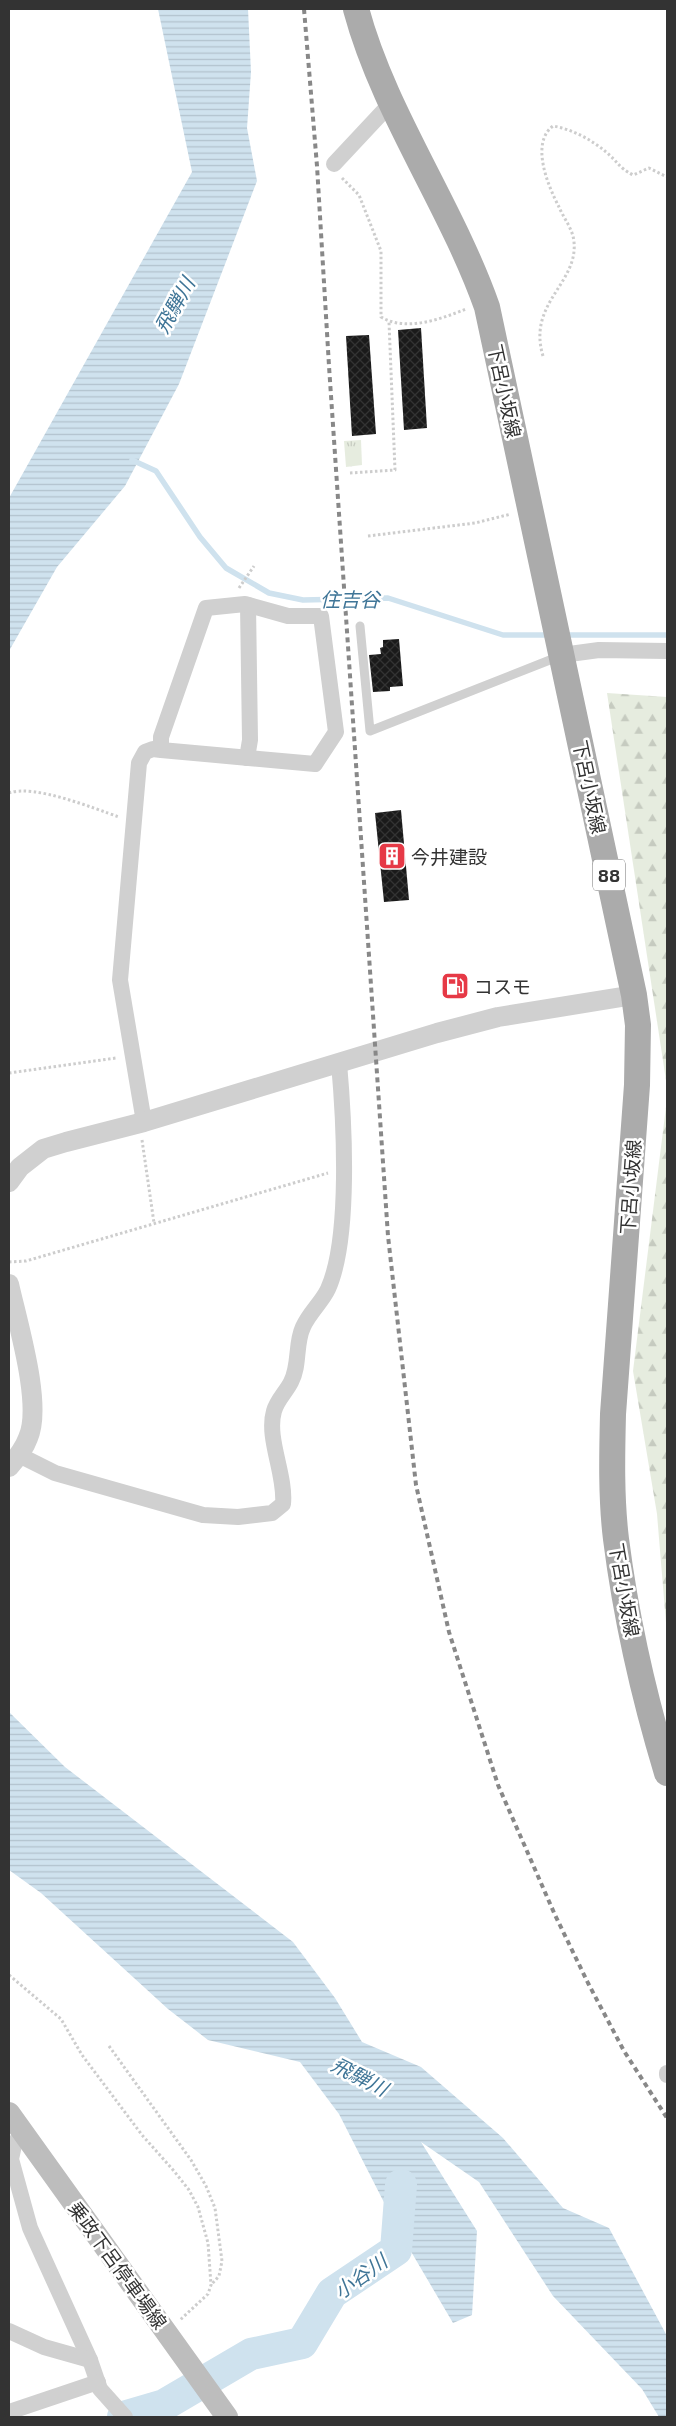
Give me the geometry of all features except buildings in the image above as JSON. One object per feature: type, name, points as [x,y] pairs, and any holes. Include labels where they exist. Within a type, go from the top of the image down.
[{"type":"main road","name":"下呂小坂線","points":[[356,9],[367,43],[392,102],[467,255],[484,300],[531,510],[634,995],[638,1025],[638,1085],[613,1414],[612,1466],[616,1538],[637,1656],[653,1726],[667,1773]]},
{"type":"main road","name":"乗政下呂停車場線","points":[[9,2113],[226,2416]]},
{"type":"street","points":[[334,164],[392,102]]},
{"type":"street","points":[[240,605],[250,740],[247,758]]},
{"type":"street","points":[[141,1122],[120,980],[139,763],[145,752],[153,749],[161,750],[247,758],[315,764],[336,732],[321,616],[288,616],[240,605],[206,608],[161,737],[161,750]]},
{"type":"street","points":[[562,655],[599,650],[667,651]]},
{"type":"street","points":[[9,1182],[20,1167],[43,1149],[498,1017],[634,995]]},
{"type":"street","points":[[9,1284],[31,1388],[33,1414],[29,1437],[14,1461],[203,1515],[238,1517],[272,1513],[283,1504],[284,1494],[274,1433],[273,1412],[295,1372],[299,1337],[303,1326],[328,1289],[336,1262],[341,1226],[343,1168],[342,1102],[339,1063]]},
{"type":"street","points":[[22,2132],[14,2145],[11,2159],[30,2228],[90,2360],[99,2385],[125,2417]]},
{"type":"street","points":[[9,2331],[44,2347],[90,2360]]},
{"type":"street","points":[[9,2412],[99,2385]]},
{"type":"lane","points":[[360,626],[370,731],[562,655]]},
{"type":"path","points":[[543,356],[539,343],[539,326],[547,303],[572,260],[574,243],[569,225],[559,207],[543,164],[542,142],[546,131],[553,126],[563,128],[595,143],[619,167],[634,175],[649,168],[667,177]]},
{"type":"path","points":[[334,164],[338,174],[359,195],[381,251],[381,317],[389,322],[425,323],[484,300]]},
{"type":"path","points":[[350,473],[395,470],[389,322]]},
{"type":"path","points":[[368,536],[475,523],[531,510]]},
{"type":"path","points":[[240,605],[235,595],[254,566]]},
{"type":"path","points":[[9,793],[15,790],[44,794],[134,823]]},
{"type":"path","points":[[9,1073],[132,1056]]},
{"type":"path","points":[[141,1122],[154,1223]]},
{"type":"path","points":[[9,1262],[26,1260],[343,1168]]},
{"type":"path","points":[[9,1975],[61,2019],[82,2055],[142,2135],[189,2190],[204,2224],[208,2242],[211,2285],[208,2294],[182,2318],[171,2337]]},
{"type":"path","points":[[108,2046],[191,2160],[206,2186],[215,2208],[222,2261],[219,2276],[211,2285]]},
{"type":"green space","points":[[361,440],[362,465],[346,467],[344,441]]},
{"type":"green space","points":[[607,693],[667,697],[667,1087]]},
{"type":"green space","points":[[667,1099],[667,1635],[657,1514],[633,1371]]},
{"type":"water","name":"飛騨川","points":[[158,9],[248,9],[251,72],[247,128],[257,181],[179,384],[125,486],[57,567],[9,651],[9,498],[192,172]]},
{"type":"water","name":"飛騨川","points":[[9,1712],[65,1767],[293,1942],[335,1998],[362,2042],[421,2067],[503,2138],[563,2208],[609,2228],[667,2336],[667,2417],[659,2417],[642,2389],[553,2296],[479,2182],[421,2142],[477,2231],[472,2315],[453,2323],[396,2226],[339,2114],[300,2062],[208,2040],[168,2009],[41,1893],[9,1870]]},
{"type":"waterway","name":"住吉谷","points":[[132,460],[156,471],[200,537],[226,568],[269,593],[303,600],[388,598],[503,635],[550,635]]},
{"type":"waterway","name":"住吉谷","points":[[564,635],[667,635]]},
{"type":"waterway","name":"小谷川","points":[[123,2417],[164,2405],[251,2354],[302,2343],[332,2293],[396,2250],[401,2185]]},
{"type":"railway","points":[[304,9],[317,166],[388,1236],[416,1485],[449,1632],[498,1785],[555,1915],[588,1983],[624,2051],[667,2118]]},
{"type":"place","name":"今井建設","points":[[392,856]]},
{"type":"place","name":"コスモ","points":[[455,986]]}]
